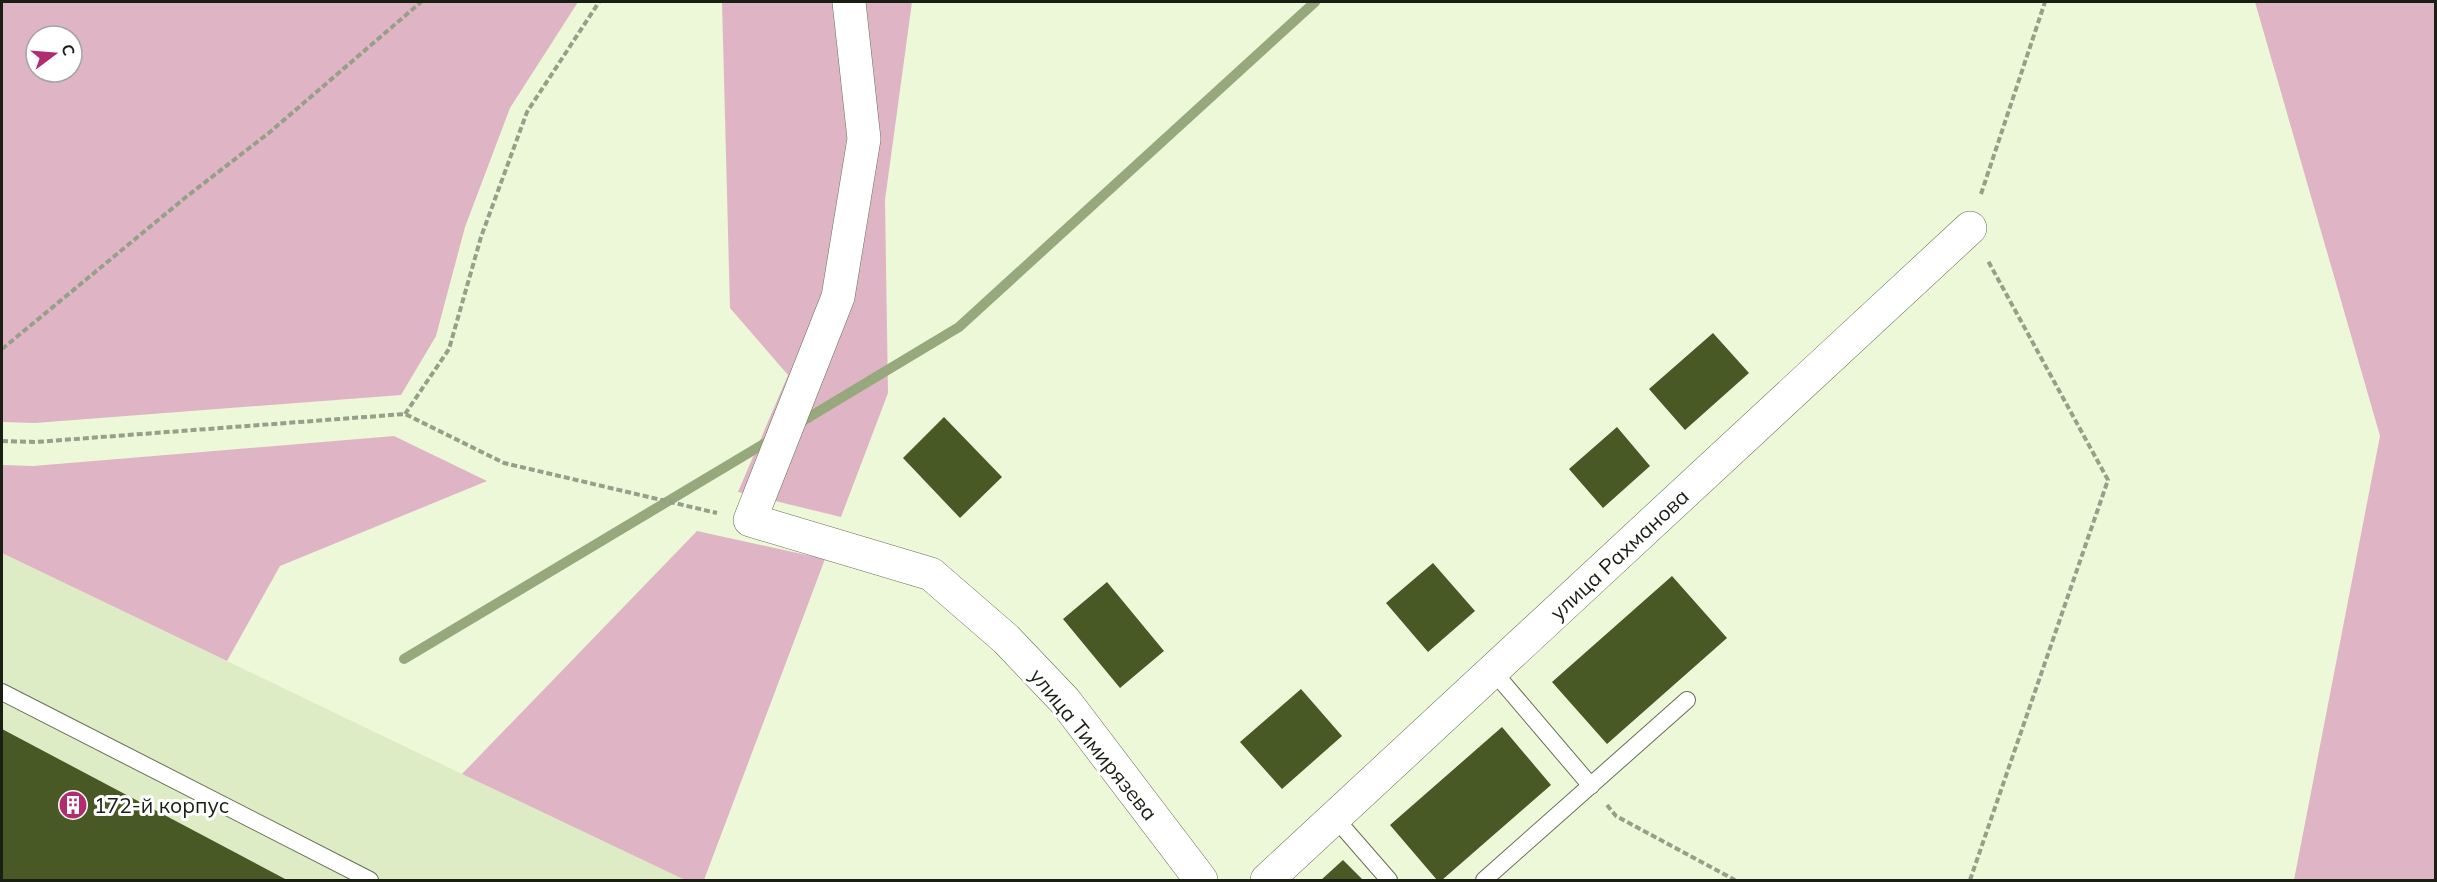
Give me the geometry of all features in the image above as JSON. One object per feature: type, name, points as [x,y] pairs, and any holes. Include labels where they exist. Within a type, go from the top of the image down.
[{"type":"street","points":[[750,520],[838,297],[864,139],[849,2]]},
{"type":"street","name":"улица Рахманова","points":[[1267,880],[1970,228]]},
{"type":"street","name":"улица Тимирязева","points":[[750,520],[932,574],[1006,639],[1065,701],[1201,880]]},
{"type":"lane","points":[[1493,671],[1591,786]]},
{"type":"lane","points":[[2,692],[370,880]]},
{"type":"lane","points":[[1484,880],[1687,700]]},
{"type":"lane","points":[[1335,818],[1389,880]]},
{"type":"path","points":[[2,349],[186,197],[270,132],[421,2]]},
{"type":"path","points":[[405,414],[449,349],[481,237],[527,112],[599,2]]},
{"type":"path","points":[[1970,880],[2108,480],[1970,228],[2045,2]]},
{"type":"path","points":[[2,441],[36,442],[405,414],[504,463],[750,520]]},
{"type":"path","points":[[1591,786],[1616,816],[1735,880]]},
{"type":"shaded area","points":[[2,2],[578,2],[510,108],[465,227],[436,336],[401,395],[35,423],[2,422]]},
{"type":"shaded area","points":[[722,2],[912,2],[885,200],[888,393],[841,517],[738,492],[788,375],[730,308]]},
{"type":"shaded area","points":[[2255,2],[2435,2],[2435,880],[2294,880],[2380,436]]},
{"type":"shaded area","points":[[394,436],[487,481],[280,566],[227,661],[2,553],[2,465],[33,466]]},
{"type":"shaded area","points":[[697,531],[825,559],[704,880],[685,880],[462,774]]},
{"type":"shaded area","points":[[2,553],[462,774],[685,880],[2,880]]},
{"type":"building","points":[[1713,333],[1749,373],[1685,430],[1649,389]]},
{"type":"building","points":[[944,417],[1002,477],[960,518],[903,458]]},
{"type":"building","points":[[1617,427],[1650,466],[1603,508],[1569,469]]},
{"type":"building","points":[[1433,563],[1475,611],[1428,652],[1386,603]]},
{"type":"building","points":[[1672,576],[1727,638],[1607,744],[1552,682]]},
{"type":"building","points":[[1107,582],[1164,651],[1120,688],[1063,619]]},
{"type":"building","points":[[1301,689],[1342,736],[1282,789],[1240,742]]},
{"type":"building","points":[[1502,727],[1551,785],[1442,880],[1437,880],[1390,825]]},
{"type":"building","name":"172-й корпус","points":[[2,729],[287,880],[2,880]]},
{"type":"building","points":[[1343,860],[1363,880],[1321,880]]},
{"type":"waterway","points":[[796,425],[959,327],[1315,2]]},
{"type":"waterway","points":[[404,659],[772,439]]},
{"type":"place","name":"172-й корпус","points":[[73,805]]}]
